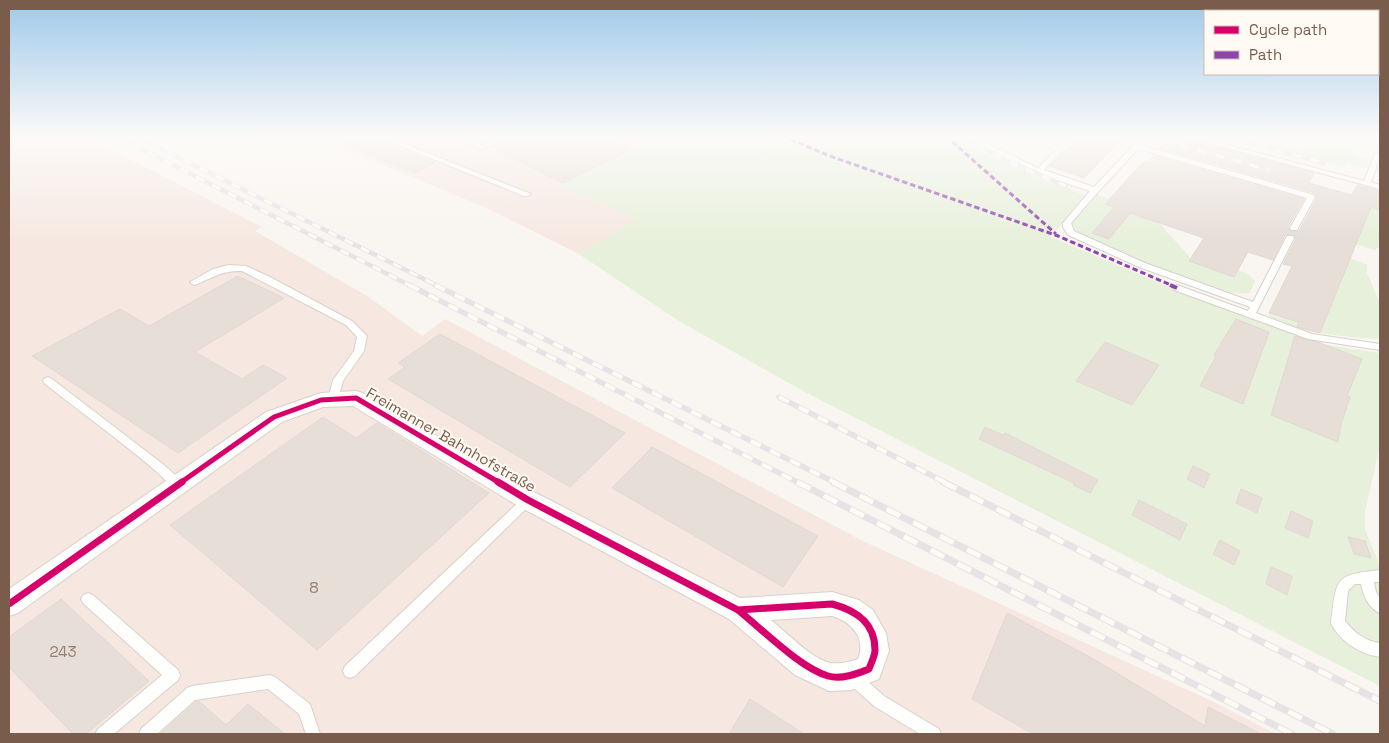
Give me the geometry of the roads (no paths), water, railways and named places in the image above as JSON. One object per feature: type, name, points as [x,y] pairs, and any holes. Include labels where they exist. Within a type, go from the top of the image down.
[{"type":"street","name":"Freimanner Bahnhofstraße","points":[[9,604],[274,417],[321,400],[356,398],[528,500],[738,610],[805,665],[829,677],[851,676]]},
{"type":"street","points":[[738,610],[832,604],[850,609],[863,619],[868,626],[872,634],[875,651],[869,669],[851,676]]},
{"type":"lane","points":[[468,171],[528,194]]},
{"type":"lane","points":[[1042,171],[1095,190]]},
{"type":"lane","points":[[1113,171],[1067,222],[1067,227],[1071,233],[1142,266],[1253,310],[1311,337],[1380,347]]},
{"type":"lane","points":[[1221,171],[1311,197],[1294,228]]},
{"type":"lane","points":[[1320,171],[1380,187]]},
{"type":"lane","points":[[1367,183],[1372,171]]},
{"type":"lane","points":[[1253,310],[1290,238]]},
{"type":"lane","points":[[194,282],[216,271],[229,268],[243,268],[349,323],[362,336],[359,351],[338,380],[333,400]]},
{"type":"lane","points":[[1176,288],[1253,310]]},
{"type":"lane","points":[[48,381],[178,484]]},
{"type":"lane","points":[[350,671],[528,500]]},
{"type":"lane","points":[[1374,576],[1368,584],[1371,598],[1380,607]]},
{"type":"lane","points":[[1374,576],[1352,579],[1342,588],[1338,623],[1348,636],[1372,649],[1380,650]]},
{"type":"lane","points":[[88,599],[173,675],[103,734]]},
{"type":"lane","points":[[851,676],[879,701],[934,734]]},
{"type":"lane","points":[[146,734],[192,693],[270,682],[305,709],[312,734]]},
{"type":"railway","points":[[184,171],[411,286]]},
{"type":"railway","points":[[205,171],[438,286]]},
{"type":"railway","points":[[1030,171],[1066,186]]},
{"type":"railway","points":[[409,285],[799,483]]},
{"type":"railway","points":[[435,285],[836,483]]},
{"type":"railway","points":[[779,397],[946,483]]},
{"type":"railway","points":[[797,482],[1292,734]]},
{"type":"railway","points":[[833,482],[1333,734]]},
{"type":"railway","points":[[943,482],[1380,701]]}]
